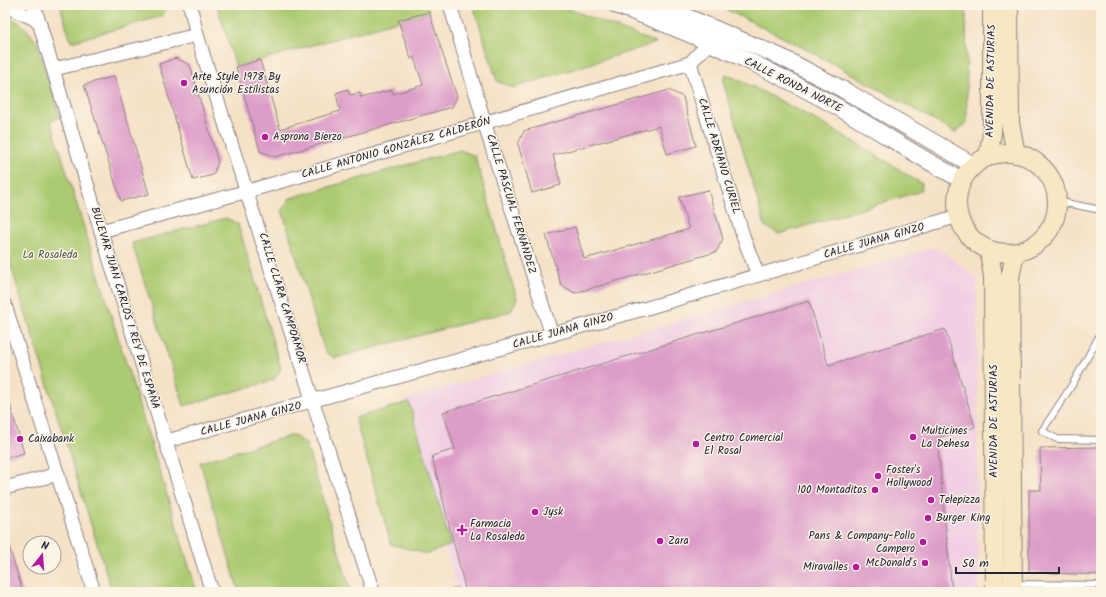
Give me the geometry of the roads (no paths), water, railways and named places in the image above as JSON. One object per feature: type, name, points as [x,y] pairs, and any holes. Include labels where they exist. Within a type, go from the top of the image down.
[{"type":"main road","name":"AVENIDA DE ASTURIAS","points":[[980,161],[992,133],[992,5]]},
{"type":"main road","name":"AVENIDA DE ASTURIAS","points":[[1009,5],[1010,123],[1016,154]]},
{"type":"main road","points":[[1001,153],[1016,154],[1028,158],[1041,166],[1050,177],[1056,191],[1058,205],[1055,220],[1049,233],[1038,244],[1026,251],[1015,253],[989,251],[969,238],[962,228],[958,216],[957,198],[962,180],[980,161],[1001,153]]},
{"type":"main road","name":"AVENIDA DE ASTURIAS","points":[[989,251],[993,277],[995,592]]},
{"type":"main road","name":"AVENIDA DE ASTURIAS","points":[[1013,588],[1010,278],[1015,253]]},
{"type":"street","name":"BULEVAR JUAN CARLOS I REY DE ESPAÑA","points":[[34,5],[101,231],[167,441],[212,592]]},
{"type":"street","name":"CALLE CLARA CAMPOAMOR","points":[[190,5],[197,35],[248,191],[373,592]]},
{"type":"street","name":"CALLE PASCUAL FERNÁNDEZ","points":[[450,5],[485,123],[552,334]]},
{"type":"street","name":"CALLE RONDA NORTE","points":[[616,5],[658,20],[775,74],[835,105],[962,180]]},
{"type":"street","name":"CALLE RONDA NORTE","points":[[659,5],[781,57],[980,161]]},
{"type":"street","points":[[5,6],[33,18],[40,24]]},
{"type":"street","points":[[54,69],[197,35]]},
{"type":"street","points":[[690,63],[708,43]]},
{"type":"street","name":"CALLE ANTONIO GONZÁLEZ CALDERÓN","points":[[101,231],[248,191],[690,63]]},
{"type":"street","name":"CALLE ADRIANO CURIEL","points":[[690,63],[744,239],[758,275]]},
{"type":"street","name":"CALLE JUANA GINZO","points":[[167,441],[314,402],[958,216]]},
{"type":"street","points":[[5,304],[94,592]]},
{"type":"street","points":[[5,488],[58,474]]},
{"type":"lane","points":[[1058,205],[1066,203],[1101,210]]},
{"type":"lane","points":[[1101,333],[1072,385],[1042,431],[1057,439],[1101,440]]},
{"type":"lane","points":[[1013,588],[1101,585]]},
{"type":"place","name":"Arte Style 1978 By Asunción Estilistas","points":[[184,83]]},
{"type":"place","name":"Asprona Bierzo","points":[[265,137]]},
{"type":"place","name":"Multicines La Dehesa","points":[[913,437]]},
{"type":"place","name":"Caixabank","points":[[20,439]]},
{"type":"place","name":"Centro Comercial El Rosal","points":[[696,444]]},
{"type":"place","name":"Foster's Hollywood","points":[[878,476]]},
{"type":"place","name":"100 Montaditos","points":[[875,490]]},
{"type":"place","name":"Telepizza","points":[[931,500]]},
{"type":"place","name":"Jysk","points":[[535,512]]},
{"type":"place","name":"Burger King","points":[[928,518]]},
{"type":"place","name":"Farmacia La Rosaleda","points":[[462,530]]},
{"type":"place","name":"Zara","points":[[660,541]]},
{"type":"place","name":"Pans & Company-Pollo Campero","points":[[923,542]]},
{"type":"place","name":"McDonald's","points":[[925,563]]},
{"type":"place","name":"Miravalles","points":[[856,567]]},
{"type":"park label","name":"La Rosaleda","points":[[50,255]]}]
